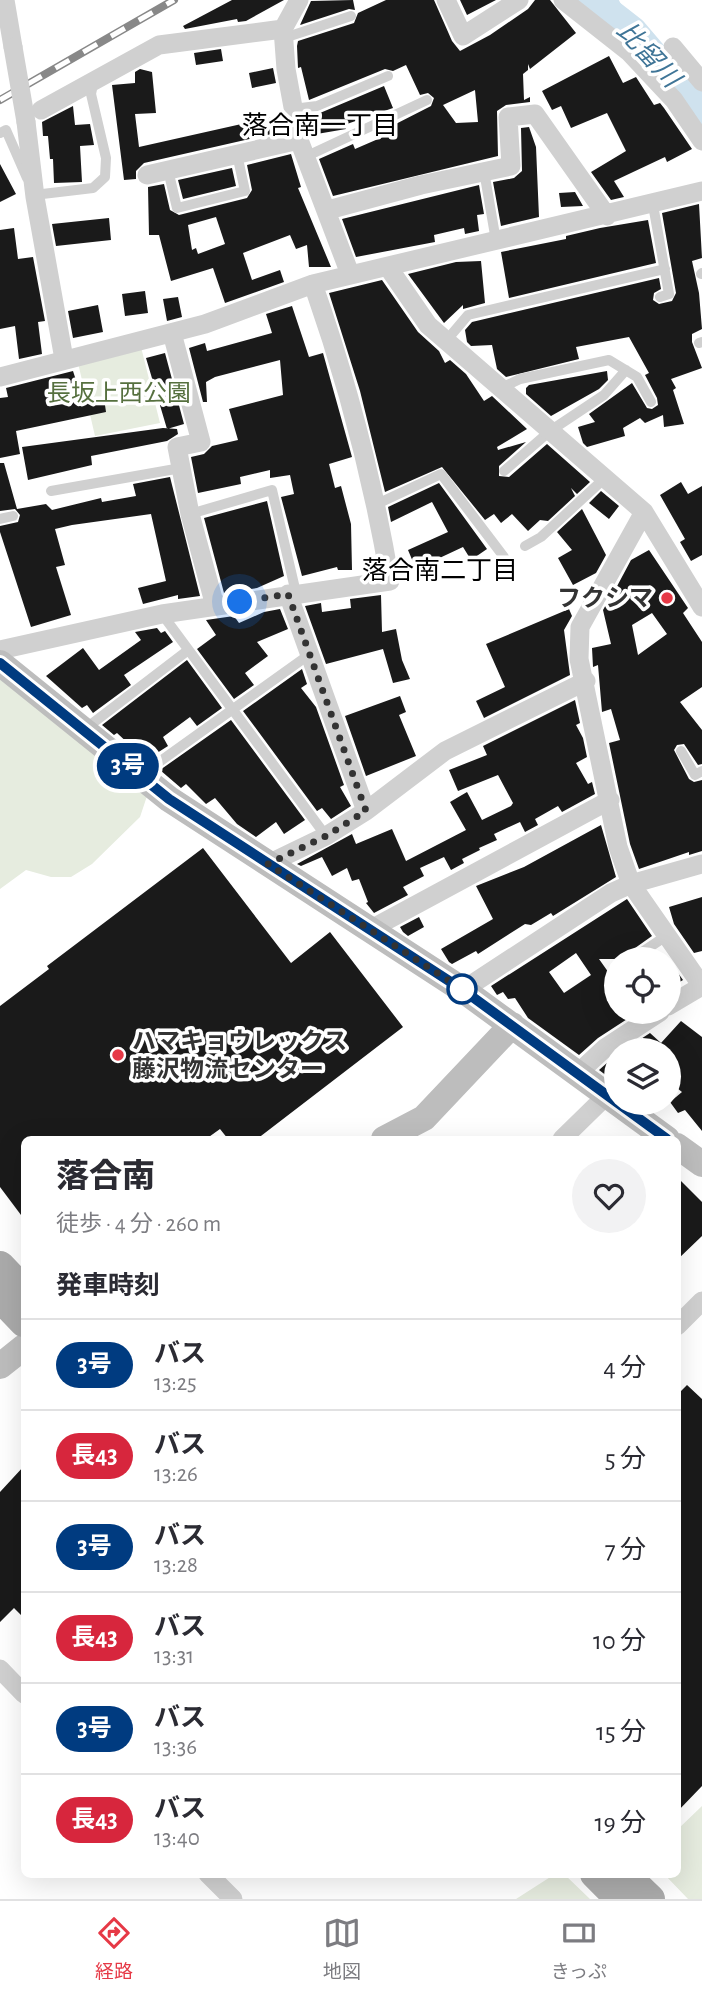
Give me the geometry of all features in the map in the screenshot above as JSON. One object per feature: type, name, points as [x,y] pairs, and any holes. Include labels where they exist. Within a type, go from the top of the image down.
[{"type":"main road","points":[[0,1266],[21,1288]]},
{"type":"main road","points":[[0,1297],[21,1319]]},
{"type":"main road","points":[[598,1878],[620,1899]]},
{"type":"main road","points":[[628,1878],[650,1899]]},
{"type":"street","points":[[5,0],[13,47],[33,116],[35,197],[64,359]]},
{"type":"street","points":[[299,0],[283,33],[293,108],[302,149],[328,210],[350,274]]},
{"type":"street","points":[[446,0],[463,36],[519,0]]},
{"type":"street","points":[[563,0],[629,52],[674,100],[702,141]]},
{"type":"street","points":[[33,116],[159,45],[283,33]]},
{"type":"street","points":[[673,47],[702,82]]},
{"type":"street","points":[[328,210],[511,166],[508,117],[535,114],[607,216]]},
{"type":"street","points":[[147,174],[237,154],[302,149]]},
{"type":"street","points":[[0,377],[172,333],[313,284],[350,274],[607,216],[702,191]]},
{"type":"street","points":[[388,267],[428,326],[607,477],[644,512],[702,607]]},
{"type":"street","points":[[0,650],[162,614],[390,581],[377,504],[335,348],[313,284]]},
{"type":"street","points":[[172,333],[201,442],[177,447],[190,514],[215,606]]},
{"type":"street","points":[[644,512],[580,628],[579,659],[586,681],[618,847],[631,884],[666,936],[695,965],[702,986],[681,998]]},
{"type":"street","points":[[292,594],[310,654],[366,811]]},
{"type":"street","points":[[0,663],[205,824],[463,990],[604,1095]]},
{"type":"street","points":[[268,864],[326,836],[366,811],[446,751],[586,681]]},
{"type":"street","points":[[371,929],[610,800]]},
{"type":"street","points":[[463,990],[611,893],[631,884],[702,864]]},
{"type":"street","points":[[576,1075],[605,1048],[642,1024]]},
{"type":"street","points":[[390,1136],[424,1118],[512,1025]]},
{"type":"street","points":[[565,1136],[604,1098]]},
{"type":"street","points":[[633,1115],[663,1136]]},
{"type":"street","points":[[681,1149],[702,1164]]},
{"type":"street","points":[[681,1322],[702,1301]]},
{"type":"street","points":[[0,1366],[21,1349]]},
{"type":"street","points":[[0,1669],[21,1691]]},
{"type":"street","points":[[212,1878],[233,1899]]},
{"type":"lane","points":[[283,33],[351,16]]},
{"type":"lane","points":[[293,108],[317,106],[388,76]]},
{"type":"lane","points":[[0,133],[6,130],[35,197],[93,188],[105,177],[106,158],[91,94],[94,80]]},
{"type":"lane","points":[[302,149],[427,100]]},
{"type":"lane","points":[[168,170],[177,208],[245,191],[237,154]]},
{"type":"lane","points":[[484,171],[496,241]]},
{"type":"lane","points":[[653,205],[669,294],[660,297]]},
{"type":"lane","points":[[446,341],[468,315],[665,269]]},
{"type":"lane","points":[[500,388],[520,379],[609,360],[637,377],[651,402]]},
{"type":"lane","points":[[504,471],[550,431],[604,395],[626,370]]},
{"type":"lane","points":[[51,491],[181,468]]},
{"type":"lane","points":[[377,504],[441,474],[504,557]]},
{"type":"lane","points":[[524,546],[541,537],[607,477]]},
{"type":"lane","points":[[190,514],[272,490],[292,594]]},
{"type":"lane","points":[[0,519],[13,516]]},
{"type":"lane","points":[[162,614],[326,836]]},
{"type":"lane","points":[[83,730],[187,651]]},
{"type":"lane","points":[[140,775],[310,654]]},
{"type":"lane","points":[[681,751],[695,775],[702,771]]},
{"type":"lane","points":[[650,947],[666,936]]},
{"type":"green space","name":"長坂上西公園","points":[[141,347],[160,423],[95,436],[78,363]]},
{"type":"green space","points":[[0,675],[112,764],[147,796],[140,817],[92,864],[71,877],[51,877],[26,870],[0,889]]},
{"type":"green space","points":[[702,1806],[702,1899],[688,1899],[668,1878],[681,1878],[681,1826]]},
{"type":"green space","points":[[549,1878],[568,1878],[590,1899],[516,1899]]},
{"type":"building","points":[[232,0],[284,0],[246,21],[238,22],[237,19],[185,29],[183,26]]},
{"type":"building","points":[[353,0],[355,10],[349,9],[300,25],[311,1]]},
{"type":"building","points":[[386,0],[434,0],[452,41],[460,51],[490,35],[528,9],[535,0],[550,0],[576,33],[530,69],[528,64],[528,70],[523,74],[524,100],[530,97],[530,102],[506,105],[497,111],[498,156],[333,196],[319,159],[353,144],[355,149],[385,136],[382,131],[431,106],[434,98],[428,93],[420,95],[406,65],[393,71],[385,69],[309,100],[301,67],[298,68],[298,41],[354,23],[358,13]],"holes":[[[475,90],[478,122],[456,123],[443,105]]]},
{"type":"building","points":[[460,0],[496,0],[467,15]]},
{"type":"building","points":[[221,49],[223,61],[196,65],[194,53]]},
{"type":"building","points":[[609,56],[623,83],[636,77],[654,105],[660,103],[664,108],[692,149],[667,162],[665,157],[614,181],[624,197],[611,200],[591,172],[626,151],[607,113],[571,128],[561,106],[552,110],[542,91]]},
{"type":"building","points":[[273,68],[276,83],[252,88],[249,73]]},
{"type":"building","points":[[140,69],[152,72],[156,113],[135,114],[139,147],[282,115],[285,131],[144,163],[136,171],[136,179],[124,180],[112,85],[135,83],[135,72]]},
{"type":"building","points":[[384,86],[393,108],[344,125],[346,129],[311,135],[307,115],[320,113]]},
{"type":"building","points":[[73,106],[75,125],[90,124],[94,145],[80,146],[82,182],[54,183],[53,159],[50,159],[48,136],[43,136],[42,122]]},
{"type":"building","points":[[529,127],[536,147],[539,217],[501,226],[493,182],[514,178],[522,171],[521,128]]},
{"type":"building","points":[[291,154],[301,187],[298,188],[331,267],[309,267],[307,245],[296,249],[290,235],[243,253],[252,280],[280,270],[284,282],[225,303],[213,268],[171,281],[159,235],[149,235],[148,187],[164,184],[170,210],[179,215],[247,198],[252,190],[247,165]],"holes":[[[216,217],[225,244],[198,254],[196,248],[192,250],[188,225]]]},
{"type":"building","points":[[0,164],[16,194],[0,202]]},
{"type":"building","points":[[232,168],[236,186],[183,199],[178,180]]},
{"type":"building","points":[[479,185],[484,214],[477,215],[479,231],[465,234],[464,228],[434,235],[435,242],[356,257],[342,219]]},
{"type":"building","points":[[575,192],[583,206],[561,207],[559,193]]},
{"type":"building","points":[[699,204],[702,258],[692,261],[699,293],[702,329],[692,334],[692,342],[702,368],[671,379],[676,388],[673,390],[684,424],[664,427],[663,415],[645,423],[640,418],[623,428],[625,436],[587,447],[583,443],[578,427],[595,422],[589,414],[632,383],[647,408],[652,409],[658,405],[645,375],[649,373],[629,337],[576,347],[579,359],[506,377],[497,369],[492,345],[471,346],[467,342],[465,330],[472,322],[659,278],[661,289],[654,293],[653,300],[659,304],[672,301],[676,293],[662,213]]},
{"type":"building","points":[[109,218],[111,240],[56,246],[52,224]]},
{"type":"building","points":[[648,220],[656,263],[509,298],[501,252],[566,239],[566,236],[600,228]]},
{"type":"building","points":[[14,228],[18,259],[33,257],[45,321],[38,322],[42,354],[19,359],[15,326],[0,329],[0,230]]},
{"type":"building","points":[[481,261],[485,303],[463,309],[463,305],[444,323],[408,274],[456,262]]},
{"type":"building","points":[[382,280],[418,332],[439,351],[445,363],[450,360],[466,374],[484,401],[492,396],[527,429],[497,447],[498,450],[526,442],[499,466],[499,476],[509,477],[547,444],[590,482],[577,494],[571,488],[575,496],[548,521],[540,520],[528,531],[512,514],[501,523],[494,514],[485,520],[442,467],[385,492],[360,391],[329,293]]},
{"type":"building","points":[[145,291],[148,313],[125,316],[122,294]]},
{"type":"building","points":[[178,297],[182,317],[167,321],[163,299]]},
{"type":"building","points":[[98,305],[103,332],[73,338],[68,311]]},
{"type":"building","points":[[292,306],[309,357],[323,353],[352,457],[329,464],[335,488],[341,486],[351,524],[352,570],[338,570],[337,567],[302,576],[281,497],[294,494],[290,475],[270,478],[270,470],[240,477],[241,484],[198,493],[191,457],[204,454],[212,446],[238,440],[229,409],[283,395],[280,360],[215,377],[206,382],[207,402],[203,402],[189,348],[205,343],[207,351],[272,333],[266,314]]},
{"type":"building","points":[[165,353],[184,424],[167,429],[146,358]]},
{"type":"building","points":[[73,371],[83,402],[104,398],[106,412],[16,431],[20,454],[0,458],[0,398],[8,397],[6,388]]},
{"type":"building","points":[[607,371],[608,380],[599,389],[551,416],[526,394],[529,385]]},
{"type":"building","points":[[163,428],[177,429],[178,434],[167,441],[91,456],[92,465],[28,480],[22,447]]},
{"type":"building","points":[[0,463],[4,463],[17,509],[46,504],[52,510],[101,498],[102,502],[136,496],[133,484],[170,477],[200,596],[178,599],[178,595],[143,604],[138,588],[166,581],[151,514],[72,525],[55,529],[65,565],[56,567],[71,615],[31,627],[0,532],[0,526],[18,522],[20,515],[15,509],[0,511]]},
{"type":"building","points":[[681,482],[688,494],[702,486],[702,555],[691,561],[680,542],[685,539],[660,495]]},
{"type":"building","points":[[439,483],[487,549],[471,560],[463,547],[416,569],[408,550],[448,532],[432,502],[391,522],[388,507]]},
{"type":"building","points":[[601,491],[619,506],[609,519],[589,503]]},
{"type":"building","points":[[267,501],[284,576],[257,588],[224,593],[204,518]]},
{"type":"building","points":[[582,509],[606,555],[596,573],[573,585],[558,558],[572,550],[557,532]]},
{"type":"building","points":[[649,550],[688,608],[683,613],[702,642],[702,687],[680,702],[702,730],[702,764],[698,765],[684,744],[677,745],[674,750],[689,779],[694,782],[702,780],[702,851],[689,855],[689,852],[639,869],[630,844],[609,743],[620,740],[611,709],[602,712],[598,665],[593,667],[592,648],[611,644],[603,610],[611,596],[618,595],[615,590],[631,560]],"holes":[[[652,613],[667,634],[638,655],[632,625]]]},
{"type":"building","points":[[381,595],[382,632],[396,629],[402,660],[410,679],[393,683],[383,649],[326,664],[305,606],[321,603],[322,612],[351,608],[350,599]]},
{"type":"building","points":[[280,609],[288,629],[257,642],[268,656],[245,673],[254,685],[234,699],[197,649],[216,635],[206,620],[234,616],[239,623],[264,612]]},
{"type":"building","points":[[569,609],[572,616],[564,630],[570,675],[484,718],[476,701],[505,687],[486,644]]},
{"type":"building","points":[[157,628],[161,633],[165,631],[173,642],[124,675],[131,685],[93,713],[87,705],[82,708],[46,676],[83,648],[99,670],[141,640],[135,632]]},
{"type":"building","points":[[187,660],[222,708],[197,726],[190,717],[163,737],[168,746],[146,760],[117,733],[114,735],[102,725]]},
{"type":"building","points":[[302,669],[307,684],[301,688],[316,707],[344,785],[340,787],[351,806],[331,819],[322,808],[317,811],[243,711]]},
{"type":"building","points":[[400,696],[406,712],[399,715],[416,756],[366,776],[345,716]]},
{"type":"building","points":[[575,700],[580,723],[576,725],[583,738],[587,757],[576,763],[588,784],[592,782],[595,794],[562,812],[558,806],[535,819],[538,825],[525,832],[520,822],[494,834],[497,840],[462,859],[464,863],[451,870],[444,857],[420,868],[424,876],[403,887],[408,895],[374,913],[366,903],[368,902],[359,879],[352,881],[347,868],[332,876],[322,857],[301,866],[297,864],[352,834],[356,844],[392,829],[406,861],[466,830],[450,802],[467,792],[482,820],[511,806],[513,803],[498,775],[458,791],[449,770],[487,755],[483,746]]},
{"type":"building","points":[[231,720],[305,820],[284,834],[276,822],[256,837],[237,824],[215,798],[206,804],[186,784],[181,788],[160,770]]},
{"type":"building","points":[[601,825],[616,877],[553,916],[551,913],[531,925],[525,924],[478,954],[476,951],[452,964],[449,962],[441,949],[493,919],[476,886],[524,867]]},
{"type":"building","points":[[203,848],[291,963],[330,932],[403,1027],[261,1136],[226,1136],[220,1129],[210,1136],[21,1136],[21,1215],[0,1187],[0,1006],[49,969],[47,966]]},
{"type":"building","points":[[702,897],[702,951],[694,953],[674,924],[669,907]]},
{"type":"building","points":[[627,899],[652,936],[636,947],[604,947],[604,959],[599,959],[604,966],[604,1024],[620,1024],[579,1055],[528,1018],[515,998],[508,999],[503,992],[497,995],[491,986]],"holes":[[[576,953],[591,975],[564,993],[549,972]]]},
{"type":"building","points":[[419,917],[424,927],[408,936],[400,927]]},
{"type":"building","points":[[681,1021],[702,1037],[702,1131],[685,1110],[681,1112],[681,1038],[666,1038]]},
{"type":"building","points":[[650,1033],[656,1038],[642,1038]]},
{"type":"building","points":[[681,1181],[702,1202],[702,1236],[681,1256]]},
{"type":"building","points":[[687,1385],[702,1399],[702,1786],[681,1808],[681,1391]]},
{"type":"building","points":[[21,1469],[21,1615],[14,1608],[0,1622],[0,1492]]},
{"type":"waterway","name":"比留川","points":[[592,0],[632,31],[702,113]]},
{"type":"waterway","points":[[616,0],[632,31]]},
{"type":"railway","points":[[0,100],[174,0]]},
{"type":"bus line","name":"3号","points":[[0,663],[169,799],[463,990],[663,1136]]},
{"type":"place","name":"フクシマ","points":[[667,598]]},
{"type":"place","name":"ハマキョウレックス 藤沢物流センター","points":[[118,1055]]},
{"type":"district","name":"落合南一丁目","points":[[320,125]]},
{"type":"district","name":"落合南二丁目","points":[[440,570]]},
{"type":"route","points":[[240,602],[288,594],[366,811],[326,836],[268,864],[462,989]]}]
